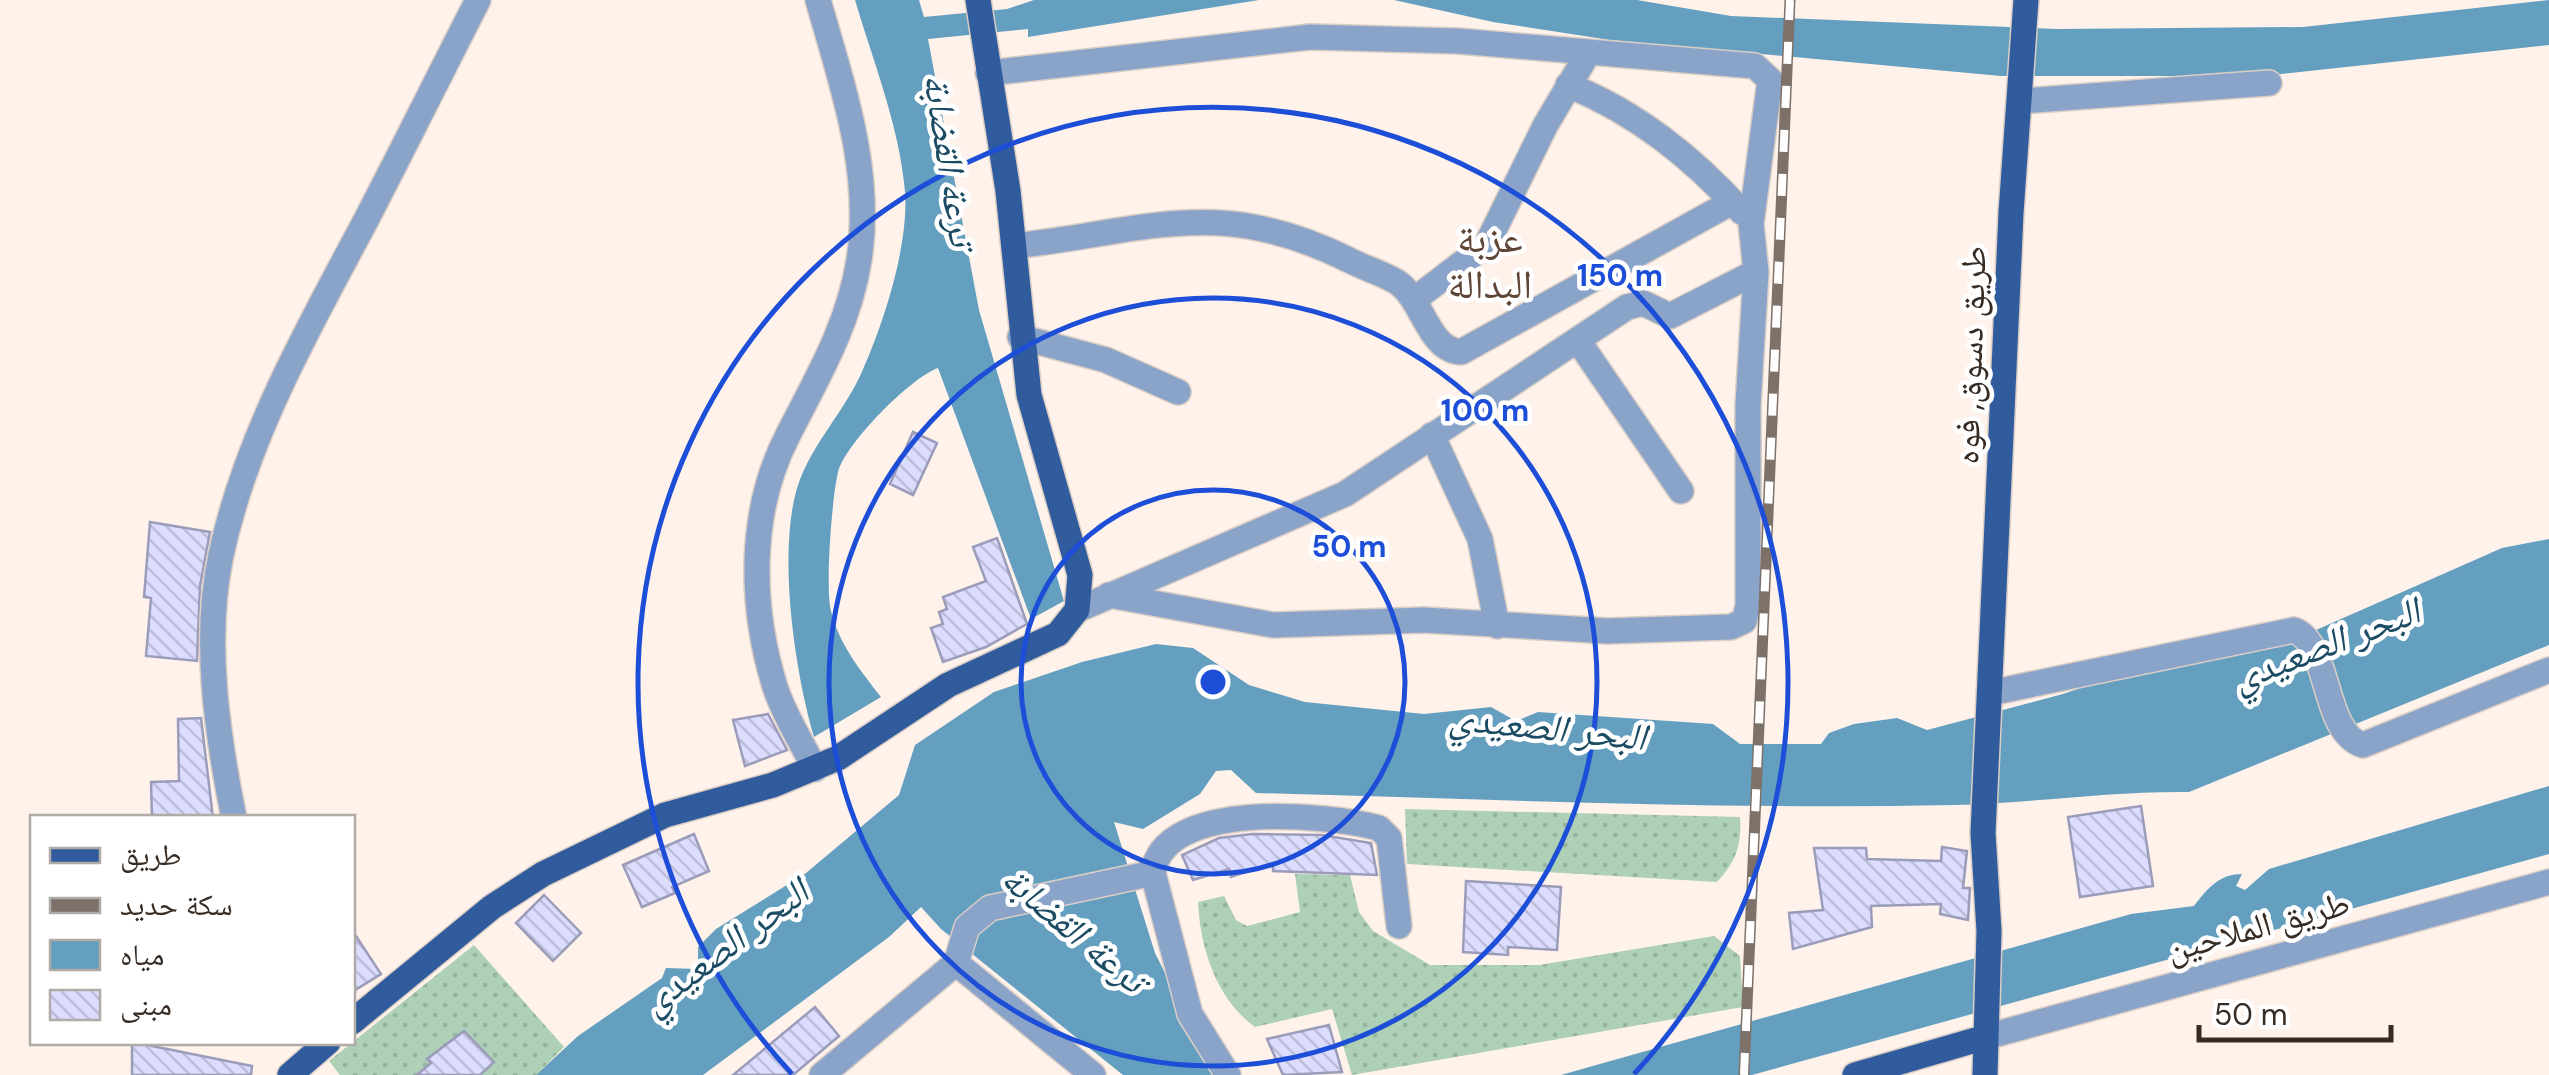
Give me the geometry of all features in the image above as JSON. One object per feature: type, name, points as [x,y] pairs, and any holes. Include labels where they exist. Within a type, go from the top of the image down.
[{"type":"main road","points":[[355,1020],[492,907],[543,874],[666,815],[827,764],[948,685],[1050,639],[1077,610],[1080,575],[1045,463],[1020,338],[1014,246],[979,7]]},
{"type":"main road","name":"طريق دسوق, فوه","points":[[1986,1036],[1988,931],[1983,833],[2011,213],[2026,12]]},
{"type":"main road","points":[[1861,1074],[1986,1036],[1985,1075]]},
{"type":"main road","points":[[290,1075],[325,1045]]},
{"type":"street","points":[[234,815],[214,672],[214,613],[227,529],[272,406],[478,0]]},
{"type":"street","points":[[818,0],[852,124],[865,204],[859,262],[840,331],[785,440],[764,498],[757,561],[764,642],[776,690],[827,764]]},
{"type":"street","points":[[986,60],[1310,37],[1458,41],[1586,55],[1754,66],[1770,80],[1751,224],[1756,272],[1744,621],[1731,628],[1608,631],[1424,620],[1273,625],[1109,595]]},
{"type":"street","points":[[1414,300],[1486,244],[1586,55]]},
{"type":"street","points":[[2021,101],[2269,83]]},
{"type":"street","points":[[1568,85],[1628,112],[1732,202],[1751,224]]},
{"type":"street","points":[[1014,246],[1154,224],[1221,220],[1288,232],[1395,281],[1414,300],[1440,344],[1462,352],[1732,202]]},
{"type":"street","points":[[1077,610],[1345,494],[1635,303],[1670,316],[1756,272]]},
{"type":"street","points":[[1020,338],[1106,360],[1178,392]]},
{"type":"street","points":[[1579,342],[1681,491]]},
{"type":"street","points":[[1432,435],[1480,539],[1497,626]]},
{"type":"street","points":[[1989,703],[2285,630],[2303,633],[2308,640],[2343,728],[2355,742],[2375,744],[2549,670]]},
{"type":"street","points":[[1228,1075],[1190,1014],[1153,873],[1155,858],[1164,846],[1211,822],[1257,817],[1370,825],[1389,838],[1399,926]]},
{"type":"street","points":[[822,1075],[956,963],[967,926],[990,908],[1153,873]]},
{"type":"street","name":"طريق الملاحين","points":[[1986,1036],[2549,882]]},
{"type":"street","points":[[956,963],[1093,1075]]},
{"type":"green space","points":[[1405,809],[1740,817],[1740,836],[1733,860],[1717,882],[1407,864]]},
{"type":"green space","points":[[1295,874],[1350,875],[1359,912],[1373,931],[1430,965],[1539,965],[1714,936],[1740,956],[1743,1007],[1352,1075],[1332,1009],[1255,1027],[1220,987],[1202,937],[1198,902],[1224,896],[1236,920],[1247,926],[1300,912]]},
{"type":"green space","points":[[474,945],[564,1047],[536,1075],[340,1075],[329,1061],[349,1045],[355,1045],[355,1040]]},
{"type":"water","name":"ترعة القضابة","points":[[855,0],[919,0],[924,17],[1007,9],[1034,0],[1259,0],[1028,37],[1028,29],[928,39],[979,310],[1064,601],[1031,619],[938,368],[926,374],[866,429],[838,472],[830,542],[831,611],[845,646],[881,697],[814,737],[791,617],[790,523],[807,464],[869,356],[893,286],[905,213],[898,144]]},
{"type":"water","points":[[1394,0],[1637,0],[1731,16],[2057,29],[2303,27],[2549,0],[2549,45],[2262,76],[2001,76],[1610,40],[1493,22]]},
{"type":"water","points":[[2549,539],[2549,645],[2189,792],[1954,805],[1605,803],[1256,793],[1231,770],[1216,771],[1200,794],[1143,829],[1114,822],[1155,953],[1216,1075],[1123,1075],[941,929],[921,907],[889,937],[703,1075],[536,1075],[578,1036],[662,978],[666,968],[698,969],[698,947],[716,929],[806,873],[899,795],[915,745],[994,692],[1082,662],[1156,644],[1193,648],[1249,685],[1305,702],[1424,714],[1491,707],[1516,721],[1538,712],[1713,724],[1740,744],[1821,744],[1829,733],[1854,724],[1897,718],[1927,730],[2063,694],[2151,664],[2280,646],[2502,548]]},
{"type":"water","points":[[2549,786],[2549,854],[1752,1075],[1561,1075],[2131,914],[2194,906],[2209,888],[2227,877],[2242,874],[2236,886],[2245,890],[2269,869]]},
{"type":"building","points":[[913,432],[937,443],[913,495],[890,484]]},
{"type":"building","points":[[150,522],[210,532],[200,586],[197,661],[146,656],[151,598],[144,597]]},
{"type":"building","points":[[997,538],[1027,624],[986,647],[943,662],[931,628],[943,624],[939,612],[947,609],[943,597],[986,581],[973,547]]},
{"type":"building","points":[[768,714],[787,750],[745,766],[733,720]]},
{"type":"building","points":[[201,718],[213,815],[152,815],[151,782],[179,781],[178,719]]},
{"type":"building","points":[[2141,806],[2153,886],[2080,897],[2068,817]]},
{"type":"building","points":[[694,834],[709,871],[672,887],[675,893],[642,907],[623,865]]},
{"type":"building","points":[[1252,834],[1322,835],[1371,843],[1377,875],[1273,871],[1273,863],[1231,877],[1229,869],[1193,880],[1182,855],[1219,838]]},
{"type":"building","points":[[1942,847],[1967,851],[1963,888],[1970,888],[1968,920],[1940,914],[1941,904],[1871,906],[1872,927],[1793,949],[1789,913],[1823,910],[1814,848],[1866,848],[1867,859],[1941,861]]},
{"type":"building","points":[[1466,881],[1561,887],[1557,950],[1508,947],[1508,955],[1463,952]]},
{"type":"building","points":[[544,895],[581,933],[553,961],[516,923]]},
{"type":"building","points":[[355,935],[381,974],[355,990]]},
{"type":"building","points":[[815,1007],[839,1036],[793,1075],[733,1075]]},
{"type":"building","points":[[1329,1025],[1342,1072],[1283,1075],[1267,1039]]},
{"type":"building","points":[[464,1031],[494,1062],[480,1075],[417,1075],[431,1063],[427,1059]]},
{"type":"building","points":[[132,1045],[252,1066],[251,1075],[132,1075]]},
{"type":"railway","points":[[1744,1075],[1790,0]]},
{"type":"district","name":"عزبة البدالة","points":[[1490,261]]},
{"type":"water label","name":"البحر الصعيدي","points":[[2326,644]]},
{"type":"water label","name":"البحر الصعيدي","points":[[1548,727]]},
{"type":"water label","name":"البحر الصعيدي","points":[[725,946]]}]
